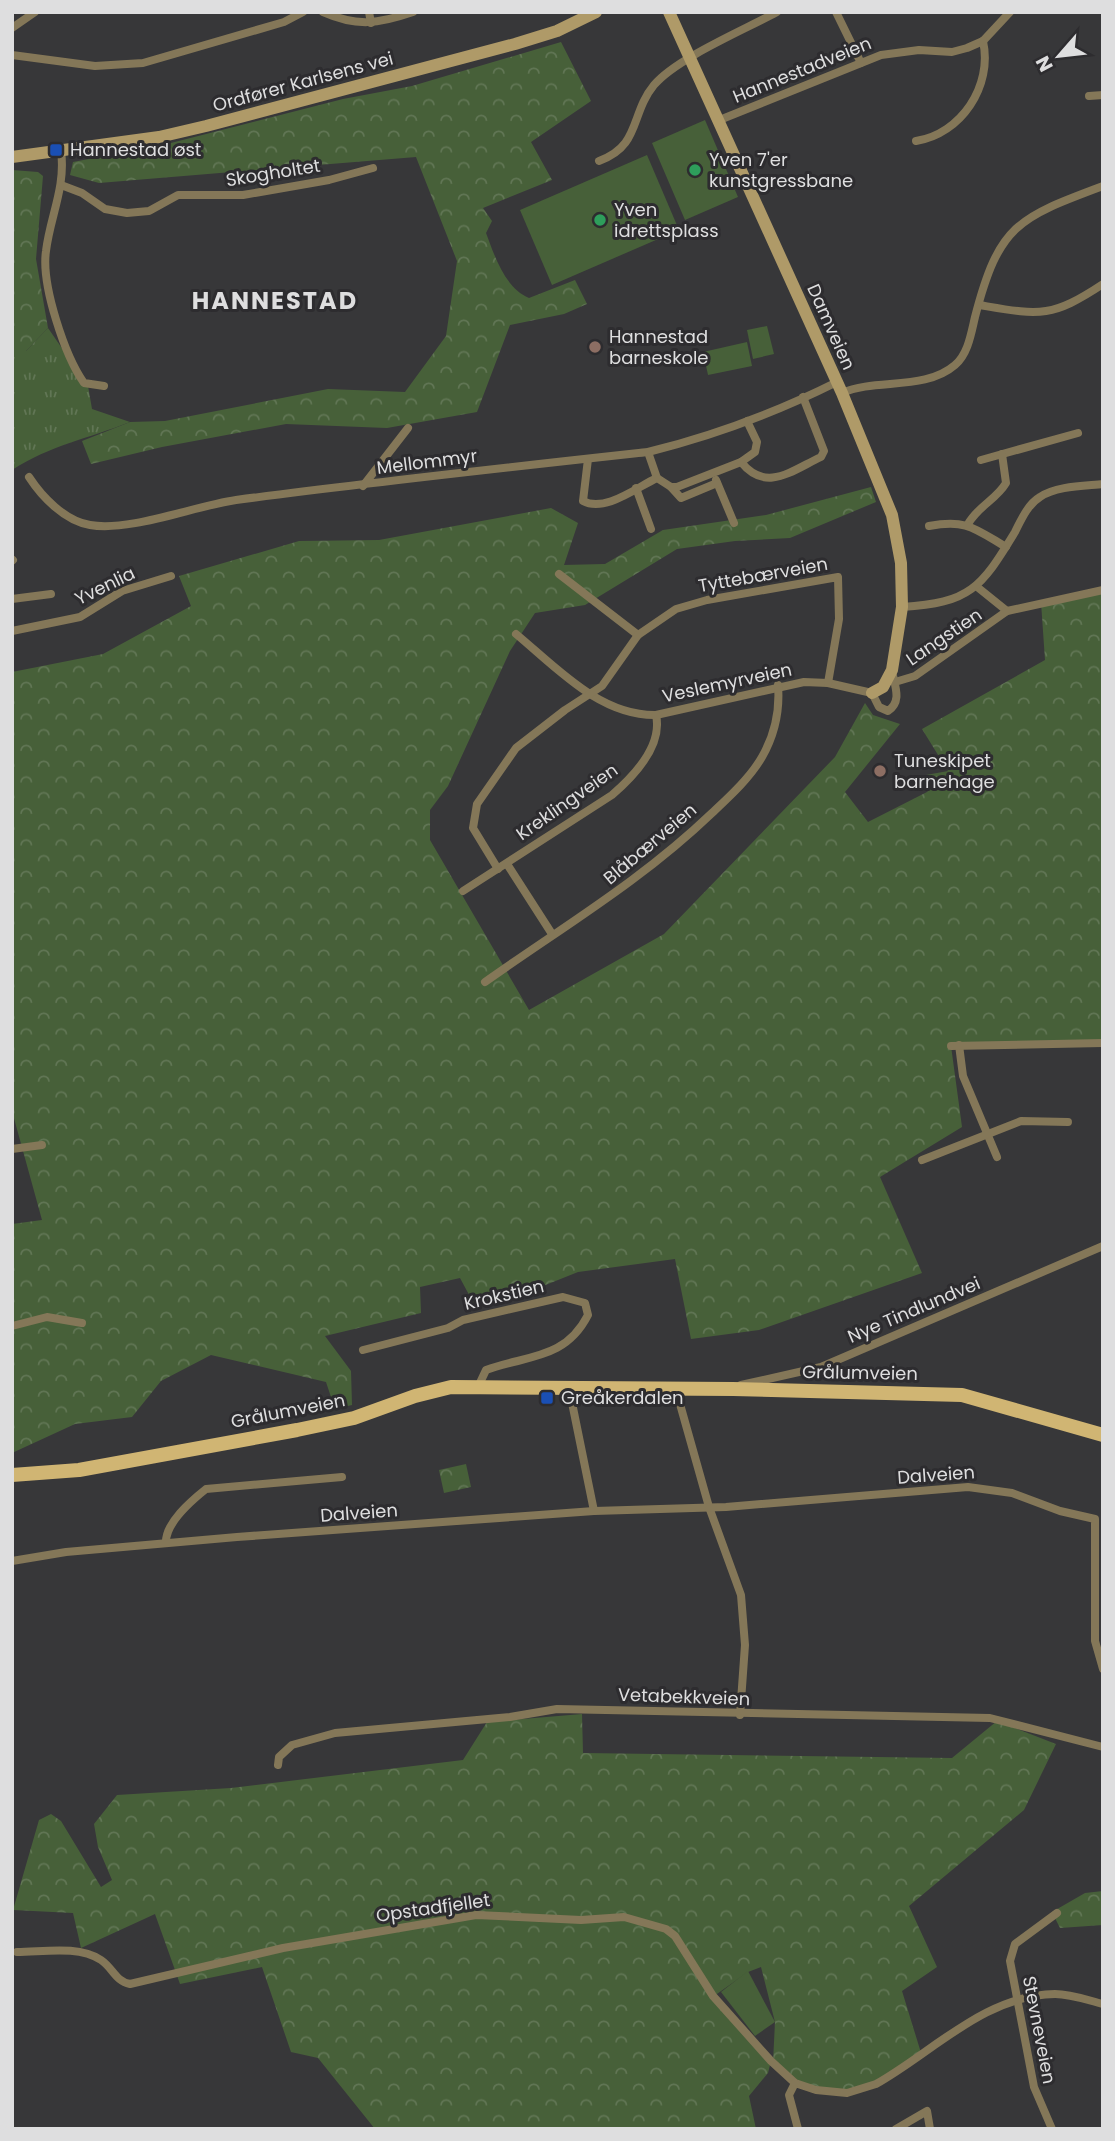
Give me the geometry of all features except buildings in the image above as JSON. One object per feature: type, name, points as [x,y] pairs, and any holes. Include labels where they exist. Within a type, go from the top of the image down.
[{"type":"main road","name":"Grålumveien","points":[[12,1475],[89,1468],[297,1430],[354,1418],[433,1391],[478,1387],[733,1389],[962,1395],[1103,1435]]},
{"type":"street","points":[[12,29],[35,12]]},
{"type":"street","points":[[12,55],[95,66],[143,63],[284,22],[303,12]]},
{"type":"street","points":[[323,12],[345,22],[371,23],[413,12]]},
{"type":"street","points":[[369,12],[371,23]]},
{"type":"street","name":"Ordfører Karlsens vei","points":[[12,157],[159,137],[254,114],[515,44],[557,31],[596,12]]},
{"type":"street","name":"Damveien","points":[[669,12],[839,387],[892,515],[901,563],[902,607],[893,676],[897,698],[891,710],[885,711],[878,707],[872,693]]},
{"type":"street","points":[[599,161],[615,155],[626,145],[654,85],[689,59],[776,12]]},
{"type":"street","points":[[836,12],[861,63]]},
{"type":"street","name":"Hannestadveien","points":[[718,121],[861,63],[897,52],[952,52],[983,41],[1010,12]]},
{"type":"street","points":[[916,141],[935,138],[953,127],[965,114],[981,83],[983,41]]},
{"type":"street","points":[[1089,96],[1103,94]]},
{"type":"street","points":[[61,151],[61,186],[46,249],[45,276],[72,366],[84,383],[104,386]]},
{"type":"street","name":"Skogholtet","points":[[61,186],[82,193],[104,209],[127,213],[152,209],[178,195],[243,195],[329,180],[373,168]]},
{"type":"street","name":"Mellommyr","points":[[29,477],[51,503],[74,520],[89,525],[106,526],[207,505],[648,452],[695,440],[803,397],[839,387],[917,380],[947,371],[962,358],[969,344],[995,254],[1019,223],[1044,208],[1103,186]]},
{"type":"street","points":[[979,305],[1023,312],[1051,312],[1076,302],[1103,284]]},
{"type":"street","points":[[741,462],[756,477],[772,479],[824,454],[822,439],[803,397]]},
{"type":"street","points":[[671,488],[741,462],[757,448],[747,421]]},
{"type":"street","points":[[363,486],[408,428]]},
{"type":"street","points":[[981,460],[1078,433]]},
{"type":"street","points":[[648,452],[657,478],[681,498],[717,483]]},
{"type":"street","points":[[968,524],[977,509],[1006,483],[1002,454]]},
{"type":"street","points":[[587,459],[583,500],[587,503],[608,502],[657,478]]},
{"type":"street","points":[[713,474],[734,523]]},
{"type":"street","name":"Langstien","points":[[902,607],[949,602],[976,586],[993,568],[1027,511],[1040,496],[1073,487],[1103,484]]},
{"type":"street","points":[[636,488],[651,529]]},
{"type":"street","points":[[929,526],[954,522],[968,524],[1006,547]]},
{"type":"street","points":[[559,574],[638,635]]},
{"type":"street","name":"Yvenlia","points":[[12,631],[80,617],[122,592],[171,576]]},
{"type":"street","name":"Tyttebærveien","points":[[498,869],[473,828],[477,804],[516,748],[565,710],[602,686],[638,635],[660,618],[685,606],[838,577],[839,619],[828,683]]},
{"type":"street","name":"Langstien","points":[[976,586],[1007,611]]},
{"type":"street","name":"Langstien","points":[[893,676],[915,676],[1007,611],[1103,590]]},
{"type":"street","name":"Yvenlia","points":[[12,599],[51,594]]},
{"type":"street","points":[[516,634],[593,694]]},
{"type":"street","points":[[872,693],[883,687],[893,676]]},
{"type":"street","name":"Veslemyrveien","points":[[593,694],[622,712],[656,715],[778,685],[828,683],[872,693]]},
{"type":"street","name":"Blåbærveien","points":[[485,982],[552,934],[611,898],[657,863],[729,796],[761,760],[771,739],[780,701],[778,685]]},
{"type":"street","name":"Kreklingveien","points":[[463,891],[612,795],[631,778],[657,735],[656,715]]},
{"type":"street","points":[[507,863],[552,934]]},
{"type":"street","points":[[997,1157],[962,1076],[955,1046],[1103,1042]]},
{"type":"street","points":[[922,1160],[1021,1121],[1068,1122]]},
{"type":"street","points":[[12,1149],[42,1145]]},
{"type":"street","name":"Nye Tindlundvei","points":[[733,1389],[744,1383],[821,1367],[1103,1246]]},
{"type":"street","name":"Krokstien","points":[[363,1350],[448,1328],[463,1320],[563,1297],[585,1303],[588,1315],[566,1343],[527,1361],[486,1370],[478,1387]]},
{"type":"street","points":[[12,1326],[47,1317],[82,1322]]},
{"type":"street","points":[[569,1388],[594,1511]]},
{"type":"street","points":[[678,1397],[709,1507],[741,1595],[745,1644],[740,1715]]},
{"type":"street","points":[[166,1543],[166,1536],[174,1522],[206,1489],[342,1477]]},
{"type":"street","name":"Dalveien","points":[[12,1562],[66,1552],[166,1543],[594,1511],[709,1507],[968,1487],[1013,1493],[1060,1511],[1095,1519],[1096,1641],[1103,1668]]},
{"type":"street","name":"Vetabekkveien","points":[[278,1765],[285,1751],[304,1740],[335,1733],[510,1717],[557,1709],[740,1715],[990,1718],[1101,1747]]},
{"type":"street","name":"Stevneveien","points":[[1052,2129],[1034,2087],[1010,1961],[1016,1944],[1057,1913]]},
{"type":"street","name":"Opstadfjellet","points":[[17,1952],[75,1951],[90,1955],[102,1960],[121,1983],[130,1984],[283,1948],[477,1915],[581,1920],[632,1918],[666,1929],[675,1936],[713,1996],[771,2061],[795,2083],[833,2093],[861,2091],[918,2058],[969,2022],[995,2009],[1054,1994],[1103,2004]]},
{"type":"street","points":[[795,2083],[789,2095],[798,2129]]},
{"type":"street","points":[[896,2129],[927,2111],[930,2129]]},
{"type":"green space","points":[[561,42],[591,101],[531,142],[552,180],[483,208],[492,221],[486,233],[493,252],[513,287],[529,298],[575,280],[587,304],[564,314],[510,325],[477,412],[387,428],[286,424],[162,447],[91,464],[82,441],[130,422],[165,421],[328,389],[405,392],[446,336],[457,261],[416,157],[99,183],[70,175],[73,162],[167,144],[343,99],[412,86]]},
{"type":"green space","name":"Yven 7'er kunstgressbane","points":[[705,120],[738,197],[685,220],[652,143]]},
{"type":"green space","name":"Yven idrettsplass","points":[[647,155],[679,230],[552,285],[520,210]]},
{"type":"green space","points":[[12,170],[38,172],[43,176],[36,259],[48,328],[26,351],[12,351]]},
{"type":"green space","points":[[767,326],[774,354],[753,359],[747,330]]},
{"type":"green space","points":[[48,328],[88,386],[92,409],[130,422],[55,448],[12,470],[12,351],[26,351]]},
{"type":"green space","points":[[747,342],[752,366],[708,375],[703,352]]},
{"type":"green space","points":[[871,487],[876,502],[790,538],[735,541],[677,549],[585,605],[535,613],[510,651],[448,786],[430,810],[430,840],[529,1010],[664,934],[835,757],[865,703],[873,715],[900,724],[845,792],[868,822],[927,792],[933,786],[926,775],[948,771],[922,729],[1045,660],[1041,602],[1103,590],[1103,1043],[951,1046],[962,1127],[880,1177],[922,1273],[759,1330],[691,1339],[675,1259],[578,1272],[528,1292],[474,1304],[460,1278],[420,1287],[421,1313],[325,1336],[351,1371],[352,1405],[335,1409],[326,1382],[211,1355],[161,1381],[132,1417],[75,1424],[12,1453],[12,1224],[42,1220],[12,1111],[12,672],[103,654],[191,606],[179,576],[299,541],[379,540],[551,508],[578,523],[564,565],[605,564],[663,530],[766,515]]},
{"type":"green space","points":[[466,1464],[471,1487],[444,1493],[439,1470]]},
{"type":"green space","points":[[582,1714],[583,1753],[952,1758],[997,1721],[1056,1744],[1024,1810],[909,1906],[937,1967],[902,1991],[922,2056],[885,2079],[847,2093],[795,2083],[773,2063],[775,2022],[761,1967],[748,1972],[714,1996],[771,2061],[768,2073],[749,2096],[756,2129],[375,2129],[318,2058],[291,2052],[262,1967],[180,1984],[155,1914],[81,1948],[73,1913],[13,1910],[39,1820],[51,1814],[61,1821],[101,1887],[112,1880],[98,1847],[94,1824],[117,1795],[231,1788],[463,1760],[487,1722]]},
{"type":"green space","points":[[1103,1891],[1103,1925],[1060,1928],[1052,1912],[1085,1893]]},
{"type":"green space","points":[[748,1971],[775,2022],[755,2036],[721,1992]]},
{"type":"place","name":"Hannestad øst","points":[[56,150]]},
{"type":"place","name":"Yven 7'er kunstgressbane","points":[[695,170]]},
{"type":"place","name":"Yven idrettsplass","points":[[600,220]]},
{"type":"place","name":"Hannestad barneskole","points":[[595,347]]},
{"type":"place","name":"Tuneskipet barnehage","points":[[880,771]]},
{"type":"place","name":"Greåkerdalen","points":[[547,1398]]},
{"type":"district","name":"HANNESTAD","points":[[275,301]]}]
